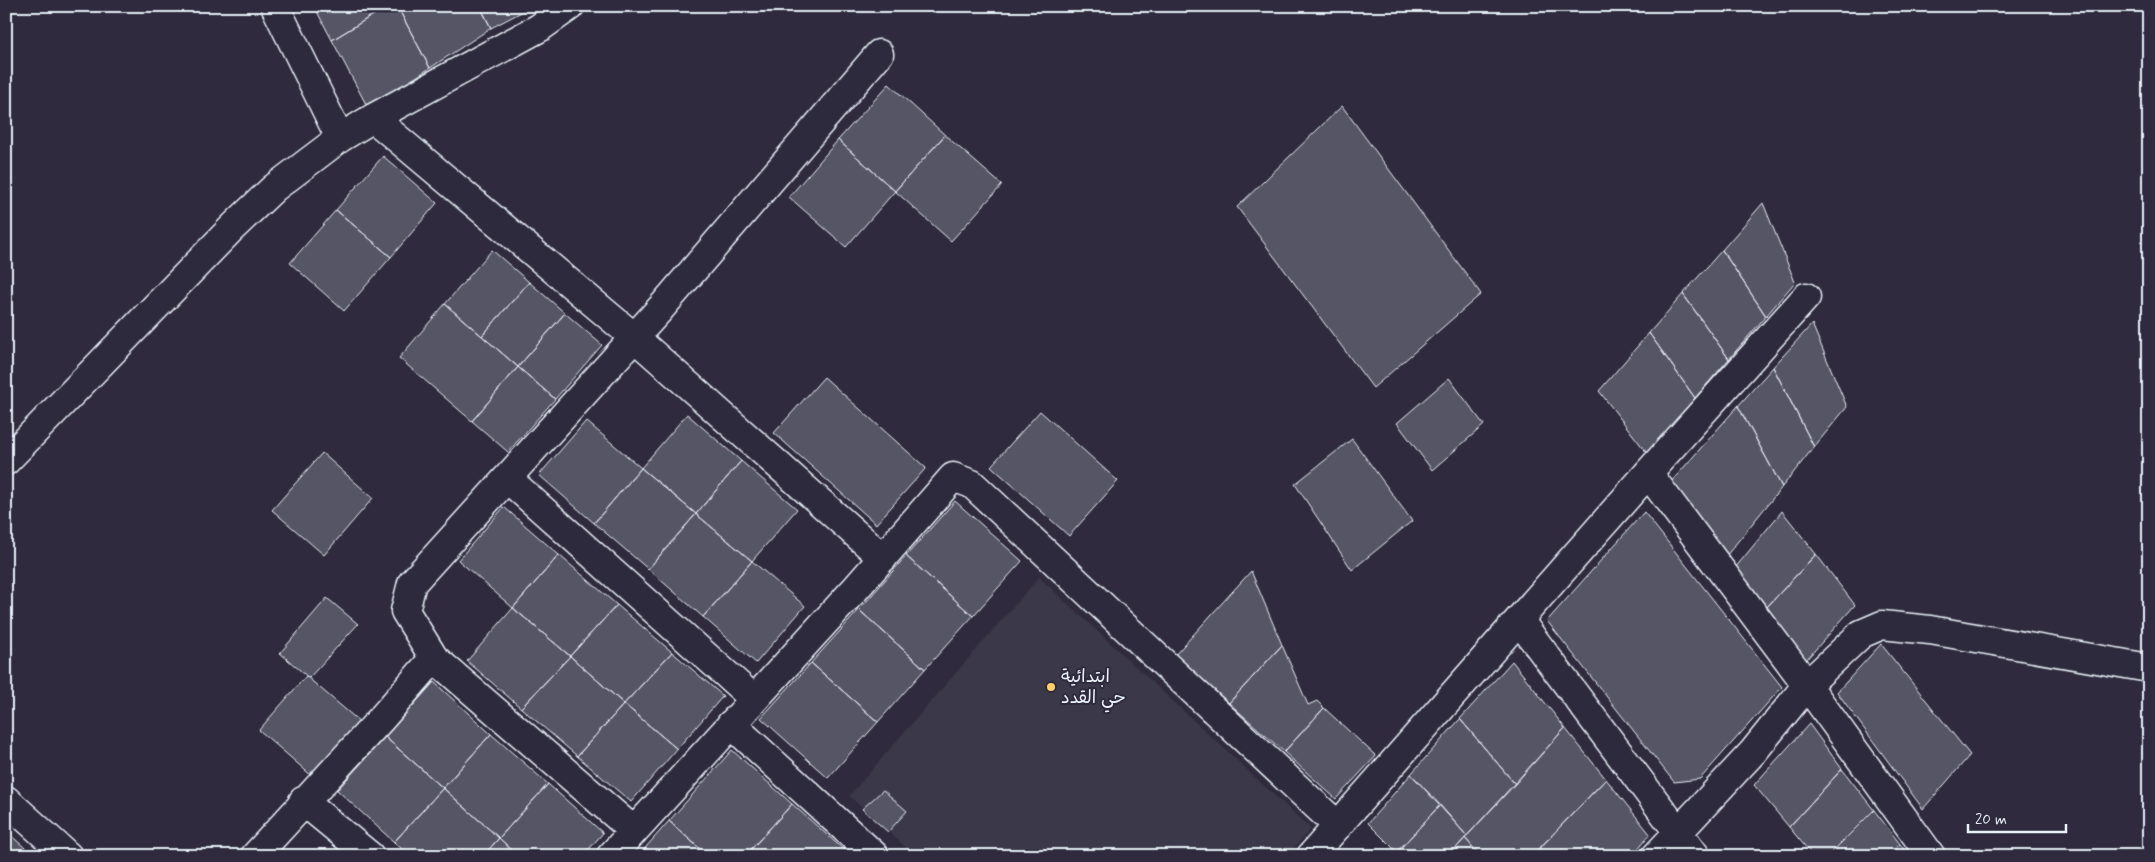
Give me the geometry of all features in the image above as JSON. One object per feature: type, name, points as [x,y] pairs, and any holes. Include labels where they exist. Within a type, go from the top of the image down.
[{"type":"street","points":[[275,6],[340,138]]},
{"type":"street","points":[[6,461],[232,228],[274,188],[340,138],[373,118],[539,28],[570,6]]},
{"type":"street","points":[[634,831],[434,658],[405,611],[412,583],[508,479],[634,337],[879,54]]},
{"type":"street","points":[[373,118],[634,337],[883,558]]},
{"type":"street","points":[[1311,856],[1648,473],[1806,297]]},
{"type":"street","points":[[1648,473],[1807,685],[1931,856]]},
{"type":"street","points":[[611,856],[883,558],[953,477],[972,484],[1338,826]]},
{"type":"street","points":[[508,479],[754,699]]},
{"type":"street","points":[[1519,620],[1696,856]]},
{"type":"street","points":[[1656,856],[1753,752],[1807,685],[1861,634],[1882,625],[1930,630],[2149,668]]},
{"type":"street","points":[[255,856],[303,801],[381,719],[434,658]]},
{"type":"street","points":[[731,724],[875,856]]},
{"type":"street","points":[[6,800],[68,856]]},
{"type":"street","points":[[303,801],[370,856]]},
{"type":"shaded area","name":"ابتدائية حي القدد","points":[[1039,577],[1311,829],[1287,856],[915,856],[849,796]]},
{"type":"building","points":[[314,6],[388,6],[332,40]]},
{"type":"building","points":[[388,6],[397,6],[430,68],[368,108],[332,40]]},
{"type":"building","points":[[397,6],[480,6],[491,28],[430,68]]},
{"type":"building","points":[[480,6],[533,6],[491,28]]},
{"type":"building","points":[[889,84],[945,135],[895,191],[838,140]]},
{"type":"building","points":[[1342,106],[1481,294],[1373,388],[1237,207]]},
{"type":"building","points":[[945,135],[1002,185],[951,241],[895,191]]},
{"type":"building","points":[[838,140],[895,191],[846,247],[789,197]]},
{"type":"building","points":[[383,156],[437,203],[391,257],[336,210]]},
{"type":"building","points":[[1763,203],[1795,282],[1766,316],[1722,250]]},
{"type":"building","points":[[336,210],[391,257],[344,311],[290,263]]},
{"type":"building","points":[[492,250],[529,282],[482,336],[445,304]]},
{"type":"building","points":[[1722,250],[1766,316],[1729,359],[1683,294]]},
{"type":"building","points":[[529,282],[565,313],[518,367],[482,336]]},
{"type":"building","points":[[1683,294],[1729,359],[1695,398],[1649,333]]},
{"type":"building","points":[[445,304],[518,367],[472,421],[399,358]]},
{"type":"building","points":[[565,313],[602,345],[555,399],[518,367]]},
{"type":"building","points":[[1812,324],[1847,407],[1814,447],[1773,367]]},
{"type":"building","points":[[1649,333],[1695,398],[1647,453],[1599,391]]},
{"type":"building","points":[[518,367],[555,399],[508,452],[472,421]]},
{"type":"building","points":[[1773,367],[1814,447],[1782,487],[1738,406]]},
{"type":"building","points":[[824,377],[926,468],[876,524],[774,433]]},
{"type":"building","points":[[1449,378],[1484,425],[1432,470],[1397,423]]},
{"type":"building","points":[[1738,406],[1782,487],[1726,556],[1670,483]]},
{"type":"building","points":[[1040,411],[1118,481],[1069,536],[991,466]]},
{"type":"building","points":[[687,414],[741,461],[696,514],[641,468]]},
{"type":"building","points":[[586,421],[641,468],[594,523],[539,475]]},
{"type":"building","points":[[1352,439],[1412,521],[1352,570],[1295,484]]},
{"type":"building","points":[[322,453],[373,498],[324,555],[272,510]]},
{"type":"building","points":[[741,461],[797,509],[752,561],[696,514]]},
{"type":"building","points":[[641,468],[696,514],[648,569],[594,523]]},
{"type":"building","points":[[955,501],[1022,561],[973,616],[906,556]]},
{"type":"building","points":[[504,507],[559,555],[513,608],[458,560]]},
{"type":"building","points":[[1782,511],[1816,554],[1766,608],[1735,568]]},
{"type":"building","points":[[1644,512],[1782,687],[1700,779],[1674,782],[1547,621]]},
{"type":"building","points":[[696,514],[752,561],[703,617],[648,569]]},
{"type":"building","points":[[1816,554],[1855,605],[1806,660],[1766,608]]},
{"type":"building","points":[[559,555],[617,605],[570,656],[513,608]]},
{"type":"building","points":[[906,556],[973,616],[925,669],[859,610]]},
{"type":"building","points":[[752,561],[805,606],[756,663],[703,617]]},
{"type":"building","points":[[1251,571],[1282,645],[1229,703],[1175,655]]},
{"type":"building","points":[[327,598],[358,624],[309,678],[280,653]]},
{"type":"building","points":[[617,605],[672,652],[624,704],[570,656]]},
{"type":"building","points":[[513,608],[570,656],[521,708],[467,661]]},
{"type":"building","points":[[859,610],[925,669],[878,722],[811,663]]},
{"type":"building","points":[[1881,644],[1970,755],[1923,809],[1837,692]]},
{"type":"building","points":[[1282,645],[1308,705],[1317,701],[1324,708],[1284,752],[1229,703]]},
{"type":"building","points":[[672,652],[723,696],[677,749],[624,704]]},
{"type":"building","points":[[570,656],[624,704],[577,756],[521,708]]},
{"type":"building","points":[[1512,661],[1565,728],[1515,784],[1460,719]]},
{"type":"building","points":[[811,663],[878,722],[828,778],[761,718]]},
{"type":"building","points":[[306,676],[360,722],[313,777],[259,730]]},
{"type":"building","points":[[434,682],[491,734],[443,788],[385,737]]},
{"type":"building","points":[[624,704],[677,749],[631,802],[577,756]]},
{"type":"building","points":[[1324,708],[1376,756],[1336,799],[1284,752]]},
{"type":"building","points":[[1460,719],[1515,784],[1467,836],[1411,774]]},
{"type":"building","points":[[1809,724],[1842,769],[1789,827],[1754,785]]},
{"type":"building","points":[[1565,728],[1606,779],[1532,856],[1480,856],[1465,838]]},
{"type":"building","points":[[491,734],[548,784],[499,838],[443,788]]},
{"type":"building","points":[[385,737],[443,788],[394,842],[337,790]]},
{"type":"building","points":[[732,750],[792,804],[745,856],[708,856],[669,821]]},
{"type":"building","points":[[1842,769],[1874,810],[1828,856],[1813,856],[1789,827]]},
{"type":"building","points":[[1411,774],[1440,805],[1397,852],[1368,823]]},
{"type":"building","points":[[1606,779],[1650,834],[1632,856],[1532,856]]},
{"type":"building","points":[[548,784],[603,833],[583,856],[518,856],[499,838]]},
{"type":"building","points":[[443,788],[499,838],[483,856],[410,856],[394,842]]},
{"type":"building","points":[[883,790],[907,811],[888,832],[862,809]]},
{"type":"building","points":[[792,804],[844,850],[839,856],[745,856]]},
{"type":"building","points":[[1440,805],[1467,836],[1449,856],[1400,856],[1397,852]]},
{"type":"building","points":[[1874,810],[1900,844],[1888,856],[1828,856]]},
{"type":"building","points":[[669,821],[708,856],[638,856]]},
{"type":"building","points":[[6,831],[34,856],[6,856]]},
{"type":"building","points":[[499,838],[518,856],[483,856]]},
{"type":"building","points":[[1465,838],[1480,856],[1449,856]]},
{"type":"building","points":[[1900,844],[1909,856],[1888,856]]},
{"type":"building","points":[[844,850],[850,856],[839,856]]},
{"type":"place","name":"ابتدائية حي القدد","points":[[1051,687]]}]
